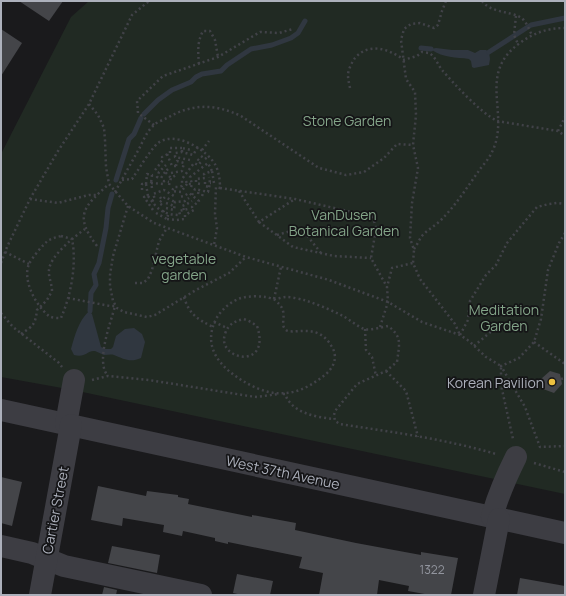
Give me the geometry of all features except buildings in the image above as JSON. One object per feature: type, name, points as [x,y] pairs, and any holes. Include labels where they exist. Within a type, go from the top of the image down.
[{"type":"street","name":"Cartier Street","points":[[40,595],[74,380]]},
{"type":"street","name":"West 37th Avenue","points":[[1,410],[565,533]]},
{"type":"street","points":[[484,595],[495,518],[502,486],[516,457]]},
{"type":"street","points":[[1,546],[32,553],[64,566],[201,595]]},
{"type":"path","points":[[1,263],[30,199],[58,151],[89,104],[132,14],[149,1]]},
{"type":"path","points":[[446,1],[438,26],[434,28],[420,23],[408,25],[404,30],[401,40],[406,79],[415,92],[416,115],[413,145],[418,168],[412,203],[410,238],[414,250],[413,263],[420,279],[455,324],[460,335]]},
{"type":"path","points":[[482,1],[492,8],[520,17],[532,35]]},
{"type":"path","points":[[516,16],[515,37],[518,44]]},
{"type":"path","points":[[414,250],[422,236],[442,220],[492,152],[497,135],[496,94],[498,71],[503,58],[512,48],[532,35],[551,29],[565,28]]},
{"type":"path","points":[[154,125],[138,113],[137,101],[163,76],[218,57],[260,32],[279,33],[293,29]]},
{"type":"path","points":[[199,64],[199,38],[202,31],[210,31],[215,40],[218,57]]},
{"type":"path","points":[[350,88],[348,74],[353,60],[360,52],[375,47],[393,52],[404,60]]},
{"type":"path","points":[[404,60],[417,56],[422,52],[428,53],[468,97],[497,121],[558,131],[565,136]]},
{"type":"path","points":[[89,104],[98,115],[104,128],[106,168],[109,184],[128,206],[154,223],[246,258],[329,280],[388,302],[422,322],[460,335],[469,341],[486,357],[501,366],[525,407],[540,447],[565,446]]},
{"type":"path","points":[[115,192],[146,135],[154,125],[187,109],[211,106],[228,110],[241,116],[319,168],[346,175],[364,172],[384,158],[397,144],[413,145]]},
{"type":"path","points":[[558,131],[565,117]]},
{"type":"path","points":[[121,180],[132,178],[156,147],[164,141],[170,139],[180,140],[198,147],[209,156],[218,171],[220,188]]},
{"type":"path","points":[[202,150],[209,141]]},
{"type":"path","points":[[190,160],[174,157],[175,153],[182,152],[193,155],[198,147]]},
{"type":"path","points":[[155,170],[163,160],[162,156],[170,153],[170,148],[191,150]]},
{"type":"path","points":[[167,154],[172,166],[178,166],[177,161],[184,163],[182,171],[171,173]]},
{"type":"path","points":[[209,156],[205,159],[200,155],[197,159],[201,162],[198,165],[194,163],[182,179],[182,186],[174,187],[172,191],[181,192],[186,187],[187,182],[191,186],[190,177],[208,163],[212,171],[214,183],[210,183]]},
{"type":"path","points":[[166,165],[159,172],[157,177],[161,178],[168,169]]},
{"type":"path","points":[[151,183],[164,184],[164,181],[169,184],[171,178],[178,175],[176,171]]},
{"type":"path","points":[[200,184],[196,183],[196,179],[205,178],[204,174],[212,171]]},
{"type":"path","points":[[165,172],[171,178]]},
{"type":"path","points":[[152,188],[152,175],[147,174],[146,184],[148,196],[163,212],[168,215],[180,215],[179,211],[188,209]]},
{"type":"path","points":[[192,195],[195,189],[208,192],[210,183],[209,177]]},
{"type":"path","points":[[205,182],[205,186],[209,187]]},
{"type":"path","points":[[97,246],[85,228],[83,217],[88,205],[96,195],[109,184]]},
{"type":"path","points":[[142,190],[142,184],[146,184]]},
{"type":"path","points":[[214,245],[217,228],[215,214],[216,188],[295,199],[373,217],[376,229],[371,258],[387,287]]},
{"type":"path","points":[[152,201],[155,199],[153,194],[164,190],[174,196]]},
{"type":"path","points":[[198,194],[199,190]]},
{"type":"path","points":[[239,190],[259,222],[292,247],[334,256],[371,258]]},
{"type":"path","points":[[202,196],[204,191]]},
{"type":"path","points":[[156,213],[167,219],[185,219],[184,215],[194,210],[192,207],[199,201],[189,193],[178,197]]},
{"type":"path","points":[[30,199],[58,203],[96,195]]},
{"type":"path","points":[[148,196],[144,196],[152,210]]},
{"type":"path","points":[[162,205],[159,203],[165,197],[175,202],[185,201],[189,198]]},
{"type":"path","points":[[259,222],[295,199]]},
{"type":"path","points":[[184,210],[180,206],[192,201]]},
{"type":"path","points":[[163,212],[166,208],[174,210],[175,202]]},
{"type":"path","points":[[166,203],[174,206]]},
{"type":"path","points":[[460,335],[468,320],[470,301],[486,275],[496,265],[507,243],[537,207],[557,203],[565,204]]},
{"type":"path","points":[[108,376],[104,372],[102,364],[104,349],[115,306],[110,286],[110,275],[113,256],[128,206]]},
{"type":"path","points":[[167,219],[168,215]]},
{"type":"path","points":[[21,334],[33,325],[36,320],[39,306],[47,300],[52,291],[49,271],[51,260],[85,228]]},
{"type":"path","points":[[135,283],[143,283],[148,279],[152,270],[159,240],[167,228]]},
{"type":"path","points":[[277,236],[301,228],[321,253]]},
{"type":"path","points":[[501,366],[519,358],[534,342],[541,319],[548,270],[559,243],[565,233]]},
{"type":"path","points":[[61,236],[72,239],[75,251],[67,305],[61,318],[50,317],[39,306],[31,292],[28,278],[29,264],[48,241],[61,236]]},
{"type":"path","points":[[5,252],[29,264]]},
{"type":"path","points":[[68,298],[96,304],[115,306],[119,310],[138,316],[151,316],[165,310],[184,297],[229,273],[246,258]]},
{"type":"path","points":[[380,327],[388,302],[387,287],[392,268],[413,263]]},
{"type":"path","points":[[274,299],[281,267]]},
{"type":"path","points":[[184,297],[192,314],[213,326]]},
{"type":"path","points":[[285,394],[264,391],[252,386],[230,373],[221,364],[213,349],[211,340],[214,322],[218,314],[224,308],[242,298],[263,297],[274,299],[285,297],[304,300],[343,316],[365,329],[388,326],[395,331],[400,340],[397,362],[386,371],[357,384],[335,411],[334,419]]},
{"type":"path","points":[[1,313],[6,321],[59,363],[68,377],[74,380],[84,381],[108,376],[149,380],[249,396],[264,396],[285,394],[303,388],[321,377],[333,366],[335,354],[334,349],[328,341],[315,332],[309,330],[291,332],[284,329],[284,312],[274,299]]},
{"type":"path","points":[[244,319],[257,326],[260,339],[259,346],[255,353],[249,357],[242,358],[229,350],[225,345],[224,337],[227,328],[230,324],[244,319]]},
{"type":"path","points":[[214,322],[227,328]]},
{"type":"path","points":[[365,329],[366,350],[372,357],[376,376]]},
{"type":"path","points":[[474,346],[494,329]]},
{"type":"path","points":[[534,342],[565,364]]},
{"type":"path","points":[[501,366],[501,385],[516,457]]},
{"type":"path","points":[[386,371],[406,391],[418,437]]},
{"type":"path","points":[[285,394],[287,401],[293,407],[312,416],[334,419],[340,424],[418,437],[516,457],[565,472]]},
{"type":"green space","name":"VanDusen Botanical Garden","points":[[89,1],[565,1],[565,494],[73,390],[1,377],[1,154],[71,17]]},
{"type":"shaded area","points":[[431,49],[468,50],[475,53],[480,50],[486,50],[489,52],[489,65],[474,68],[472,67],[469,59],[445,56],[436,53]]},
{"type":"shaded area","points":[[89,311],[92,314],[101,347],[111,349],[116,336],[125,329],[134,328],[142,334],[145,342],[141,358],[127,360],[113,355],[104,355],[95,351],[81,356],[74,355],[71,349],[76,334],[82,320]]},
{"type":"waterway","points":[[489,52],[531,25],[565,18]]},
{"type":"waterway","points":[[144,114],[158,100],[172,90],[191,82],[196,77],[202,74],[221,71],[227,65],[251,49],[272,45],[291,38],[298,33],[305,21]]},
{"type":"waterway","points":[[421,48],[431,49]]},
{"type":"waterway","points":[[116,180],[129,139],[134,134],[141,118]]},
{"type":"waterway","points":[[90,311],[91,293],[96,285],[94,274],[99,263],[106,228],[108,208],[112,194]]},
{"type":"place","name":"Korean Pavilion","points":[[552,382]]},
{"type":"park label","name":"Stone Garden","points":[[347,120]]},
{"type":"park label","name":"vegetable garden","points":[[184,266]]},
{"type":"park label","name":"Meditation Garden","points":[[504,318]]}]
